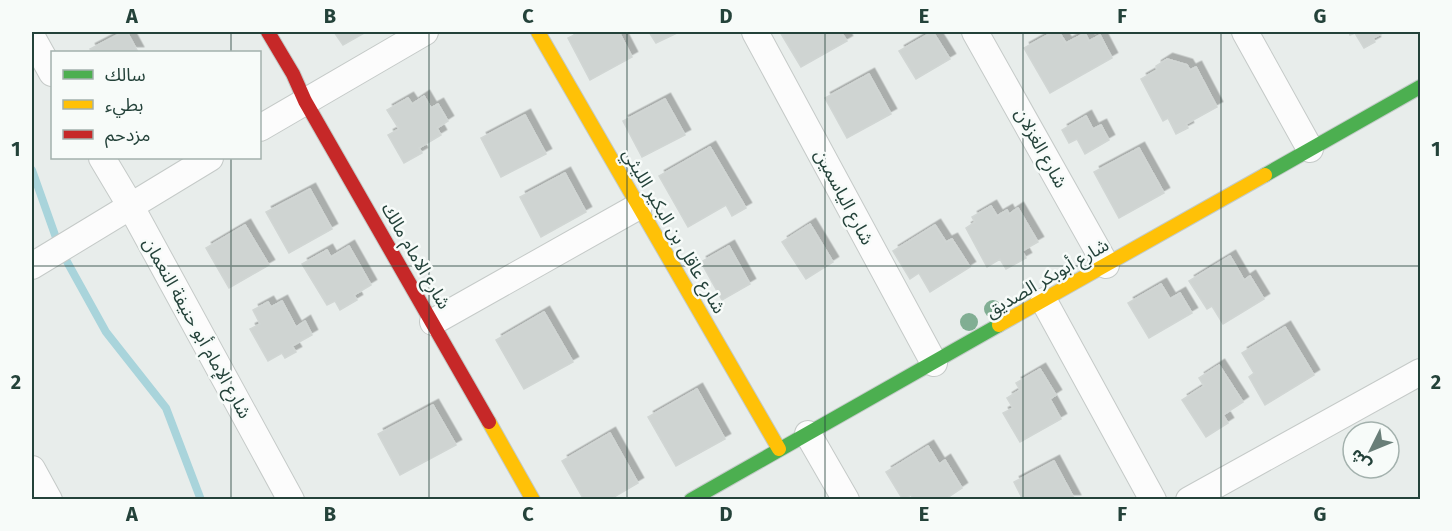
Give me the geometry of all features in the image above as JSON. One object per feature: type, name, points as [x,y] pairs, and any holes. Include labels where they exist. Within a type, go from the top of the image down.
[{"type":"street","name":"شارع الامام مالك","points":[[268,32],[305,101],[533,500]]},
{"type":"street","points":[[261,127],[425,32]]},
{"type":"street","name":"شارع عاقل بن البكير الليثي","points":[[538,32],[779,449]]},
{"type":"street","name":"شارع الياسمين","points":[[755,32],[934,363]]},
{"type":"street","name":"شارع الغزلان","points":[[978,32],[1106,265]]},
{"type":"street","points":[[1245,32],[1311,149]]},
{"type":"street","points":[[32,37],[51,71]]},
{"type":"street","name":"شارع أبوبكر الصديق","points":[[691,500],[1420,87]]},
{"type":"street","name":"شارع الإمام أبو حنيفة النعمان","points":[[103,159],[291,500]]},
{"type":"street","points":[[32,266],[208,159]]},
{"type":"street","points":[[433,322],[639,206]]},
{"type":"street","points":[[1044,301],[1153,500]]},
{"type":"street","points":[[1189,500],[1420,372]]},
{"type":"street","points":[[808,434],[846,500]]},
{"type":"street","points":[[32,469],[49,500]]},
{"type":"building","points":[[127,32],[137,51],[91,51],[90,49]]},
{"type":"building","points":[[334,32],[366,32],[343,45]]},
{"type":"building","points":[[580,32],[619,32],[632,57],[590,80],[568,38]]},
{"type":"building","points":[[649,32],[679,32],[656,43]]},
{"type":"building","points":[[780,32],[841,32],[847,41],[801,67]]},
{"type":"building","points":[[932,32],[950,59],[916,79],[899,51]]},
{"type":"building","points":[[1053,32],[1059,32],[1066,43],[1085,33],[1089,41],[1100,35],[1112,58],[1050,93],[1024,48]]},
{"type":"building","points":[[1349,32],[1385,32],[1373,38],[1375,42],[1364,48],[1355,33],[1350,35]]},
{"type":"building","points":[[1167,59],[1187,65],[1190,70],[1196,67],[1217,107],[1186,124],[1188,128],[1176,134],[1168,118],[1163,121],[1141,79],[1157,70],[1156,66]]},
{"type":"building","points":[[869,74],[891,114],[847,138],[825,98]]},
{"type":"building","points":[[424,96],[431,108],[438,104],[448,121],[437,128],[441,135],[419,148],[422,153],[404,163],[388,135],[399,129],[387,110],[408,98],[412,104]]},
{"type":"building","points":[[665,99],[685,135],[642,157],[623,121]]},
{"type":"building","points":[[525,115],[546,154],[501,177],[481,138]]},
{"type":"building","points":[[1086,116],[1093,129],[1101,125],[1109,140],[1085,154],[1077,139],[1069,143],[1062,130]]},
{"type":"building","points":[[710,147],[746,208],[732,216],[726,205],[688,227],[659,176]]},
{"type":"building","points":[[1139,148],[1164,193],[1119,218],[1094,172]]},
{"type":"building","points":[[565,173],[586,212],[541,237],[520,197]]},
{"type":"building","points":[[310,189],[332,229],[289,253],[266,212]]},
{"type":"building","points":[[991,206],[997,216],[1007,210],[1009,214],[1018,208],[1038,242],[1022,251],[1026,258],[1006,269],[1000,259],[987,267],[966,228],[975,222],[972,217]]},
{"type":"building","points":[[810,224],[833,262],[806,279],[782,242]]},
{"type":"building","points":[[245,225],[269,265],[229,288],[206,248]]},
{"type":"building","points":[[935,225],[946,242],[952,239],[970,267],[930,292],[919,273],[910,279],[893,251]]},
{"type":"building","points":[[349,246],[371,285],[354,295],[357,300],[340,310],[335,301],[327,305],[302,264],[327,250],[331,257]]},
{"type":"building","points":[[729,246],[750,284],[722,300],[701,262]]},
{"type":"building","points":[[1230,256],[1244,280],[1250,276],[1264,299],[1223,324],[1212,306],[1207,309],[1189,281]]},
{"type":"building","points":[[1161,284],[1170,299],[1180,293],[1192,313],[1149,338],[1128,303]]},
{"type":"building","points":[[282,301],[296,327],[305,321],[312,335],[292,346],[296,352],[285,358],[282,353],[268,361],[250,329],[260,324],[253,310],[268,302],[271,307]]},
{"type":"building","points":[[544,312],[573,362],[524,389],[496,340]]},
{"type":"building","points":[[1285,327],[1314,375],[1265,405],[1249,377],[1254,373],[1242,353]]},
{"type":"building","points":[[1219,365],[1243,402],[1223,415],[1228,423],[1206,437],[1182,400],[1204,386],[1199,378]]},
{"type":"building","points":[[1040,369],[1056,395],[1050,399],[1061,419],[1020,442],[1003,413],[1013,408],[1007,398],[1020,390],[1016,383]]},
{"type":"building","points":[[697,389],[725,439],[676,466],[648,417]]},
{"type":"building","points":[[433,405],[456,445],[400,475],[378,434]]},
{"type":"building","points":[[610,433],[638,483],[609,500],[584,500],[562,461]]},
{"type":"building","points":[[928,446],[939,464],[945,460],[962,488],[944,500],[914,500],[911,495],[903,500],[886,472]]},
{"type":"building","points":[[1054,461],[1075,500],[1023,500],[1014,482]]},
{"type":"waterway","points":[[32,170],[60,249],[106,332],[166,408],[201,500]]},
{"type":"traffic: fast","points":[[1265,175],[1420,87]]},
{"type":"traffic: fast","points":[[691,500],[999,325]]},
{"type":"traffic: slow","points":[[538,32],[779,449]]},
{"type":"traffic: slow","points":[[999,325],[1265,175]]},
{"type":"traffic: slow","points":[[489,422],[533,500]]},
{"type":"traffic: jam","points":[[268,32],[293,74],[305,101],[489,422]]}]
